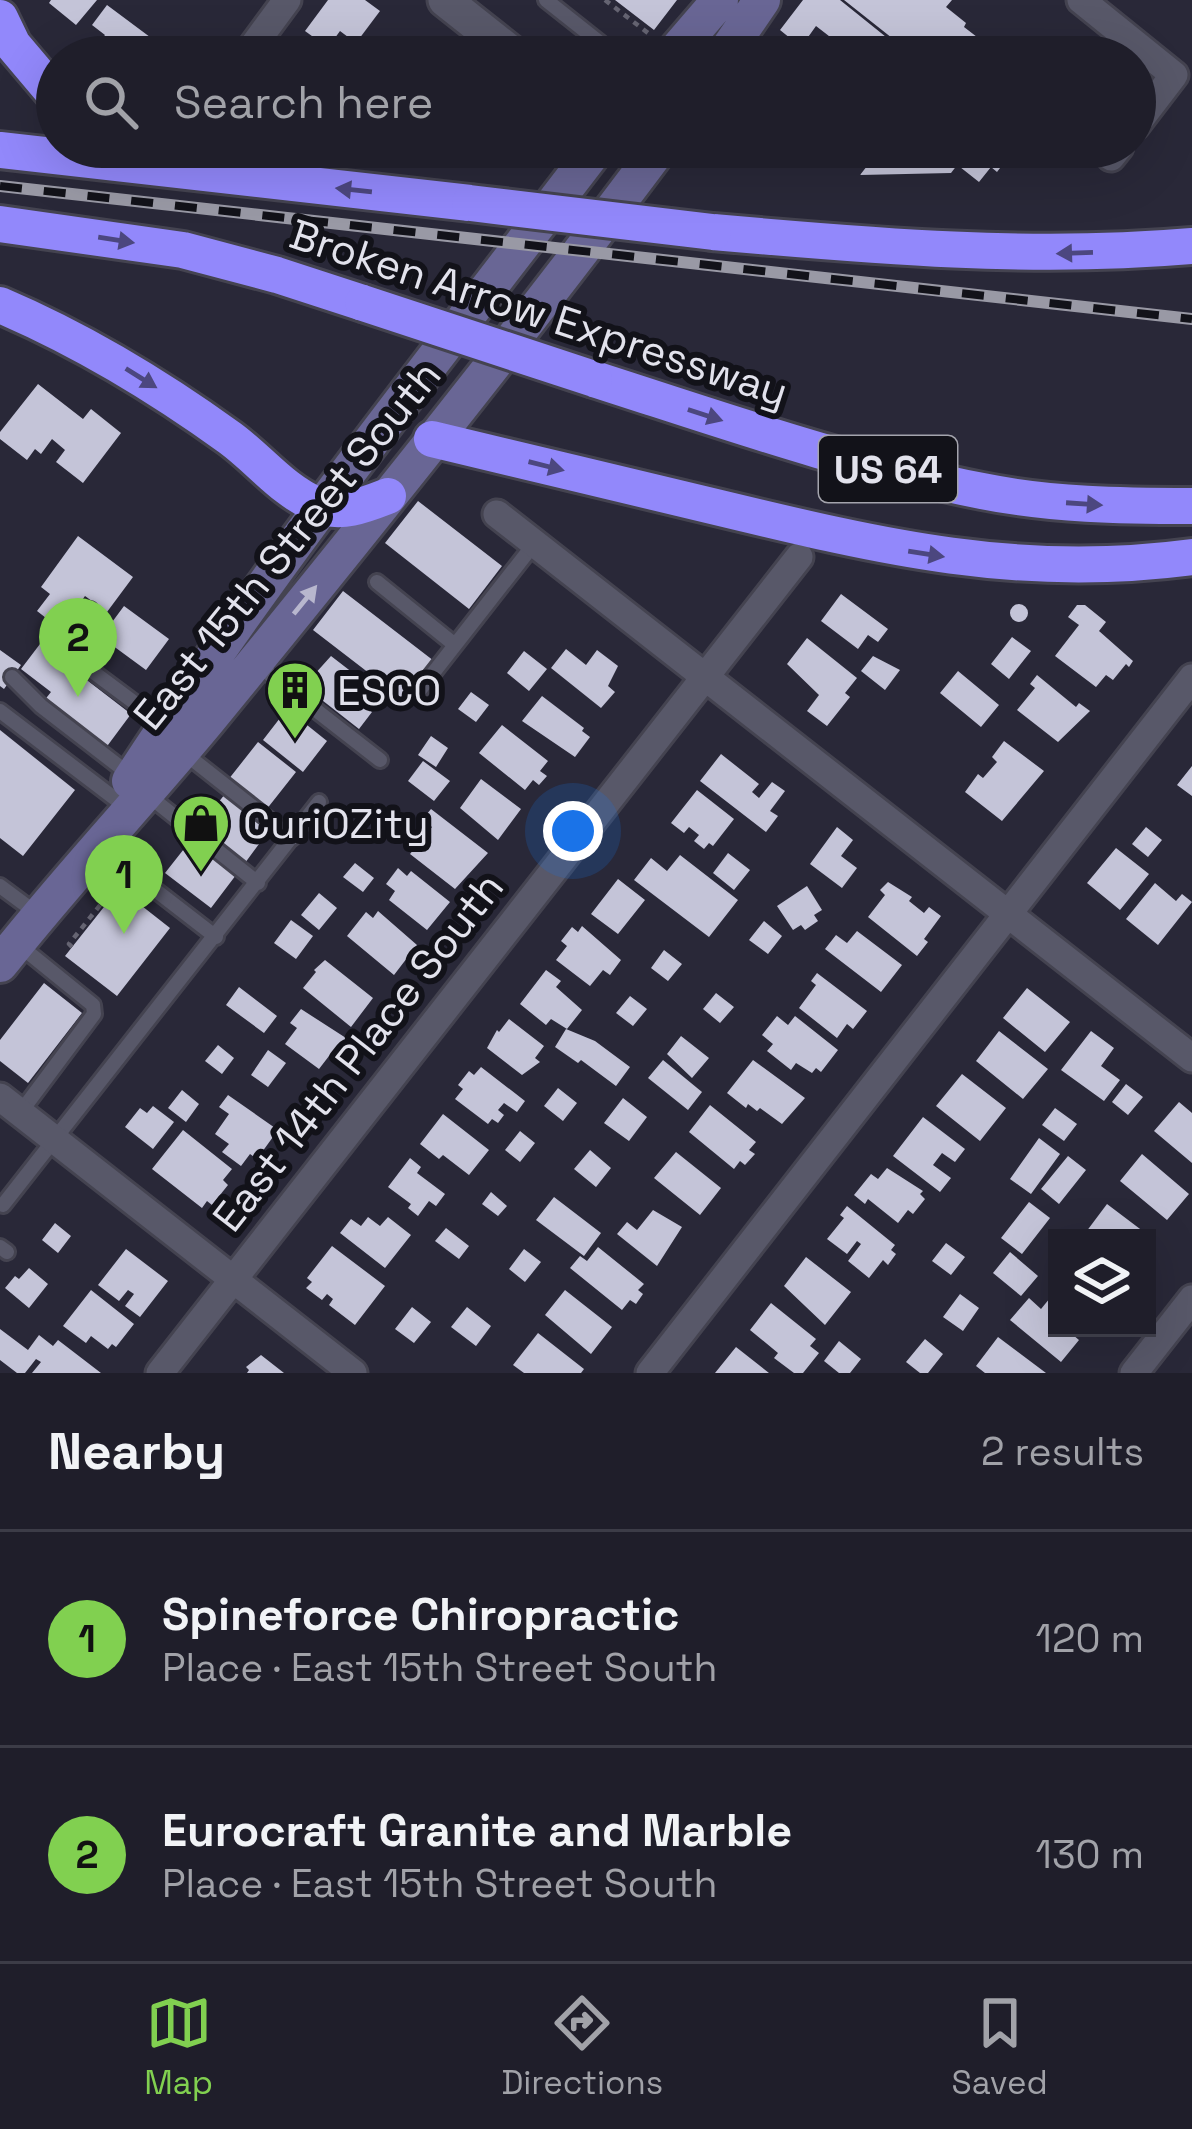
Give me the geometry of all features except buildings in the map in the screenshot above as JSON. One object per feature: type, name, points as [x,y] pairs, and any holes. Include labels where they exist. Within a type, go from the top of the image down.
[{"type":"highway","points":[[0,17],[13,45],[36,73]]},
{"type":"highway","name":"Broken Arrow Expressway","points":[[0,151],[36,155]]},
{"type":"highway","name":"Broken Arrow Expressway","points":[[155,168],[879,247],[1026,254],[1192,246]]},
{"type":"highway","name":"Broken Arrow Expressway","points":[[0,224],[183,250],[277,274],[769,436],[984,492],[1053,502],[1192,506]]},
{"type":"highway","points":[[0,305],[139,376],[235,442],[284,487],[321,507],[362,506],[388,496]]},
{"type":"highway","points":[[432,439],[902,550],[980,562],[1049,565],[1124,566],[1192,556]]},
{"type":"main road","points":[[677,36],[720,0]]},
{"type":"main road","points":[[743,36],[762,0]]},
{"type":"main road","name":"East 15th Street South","points":[[29,938],[174,738],[321,507],[582,168]]},
{"type":"main road","name":"East 15th Street South","points":[[174,738],[254,662],[432,439],[635,168]]},
{"type":"main road","name":"East 15th Street South","points":[[67,880],[98,845],[132,790]]},
{"type":"street","points":[[260,36],[287,0]]},
{"type":"street","points":[[445,0],[491,36]]},
{"type":"street","points":[[1082,0],[1127,36]]},
{"type":"street","points":[[1156,59],[1183,81],[1156,106]]},
{"type":"street","points":[[497,514],[1192,1058]]},
{"type":"street","name":"East 14th Place South","points":[[160,1373],[799,557]]},
{"type":"street","points":[[650,1373],[1192,678]]},
{"type":"street","points":[[10,1106],[353,1373]]},
{"type":"street","points":[[1134,1373],[1192,1298]]},
{"type":"lane","points":[[546,0],[591,36]]},
{"type":"lane","points":[[416,695],[534,544]]},
{"type":"lane","points":[[377,582],[455,644]]},
{"type":"lane","points":[[90,610],[61,648],[292,838]]},
{"type":"lane","points":[[254,662],[380,760]]},
{"type":"lane","points":[[12,677],[132,790]]},
{"type":"lane","points":[[0,711],[132,790],[258,883]]},
{"type":"lane","points":[[3,1204],[320,802]]},
{"type":"lane","points":[[98,845],[216,937]]},
{"type":"lane","points":[[0,886],[29,938],[93,1005],[94,1014],[10,1106]]},
{"type":"path","points":[[605,0],[648,36]]},
{"type":"path","points":[[29,938],[73,943],[109,894],[112,897]]},
{"type":"railway","points":[[0,186],[1192,319]]},
{"type":"place","name":"Eurocraft Granite and Marble","points":[[78,697]]},
{"type":"place","name":"ESCO","points":[[295,741]]},
{"type":"place","name":"CuriOZity","points":[[201,874]]},
{"type":"place","name":"Spineforce Chiropractic","points":[[124,934]]}]
